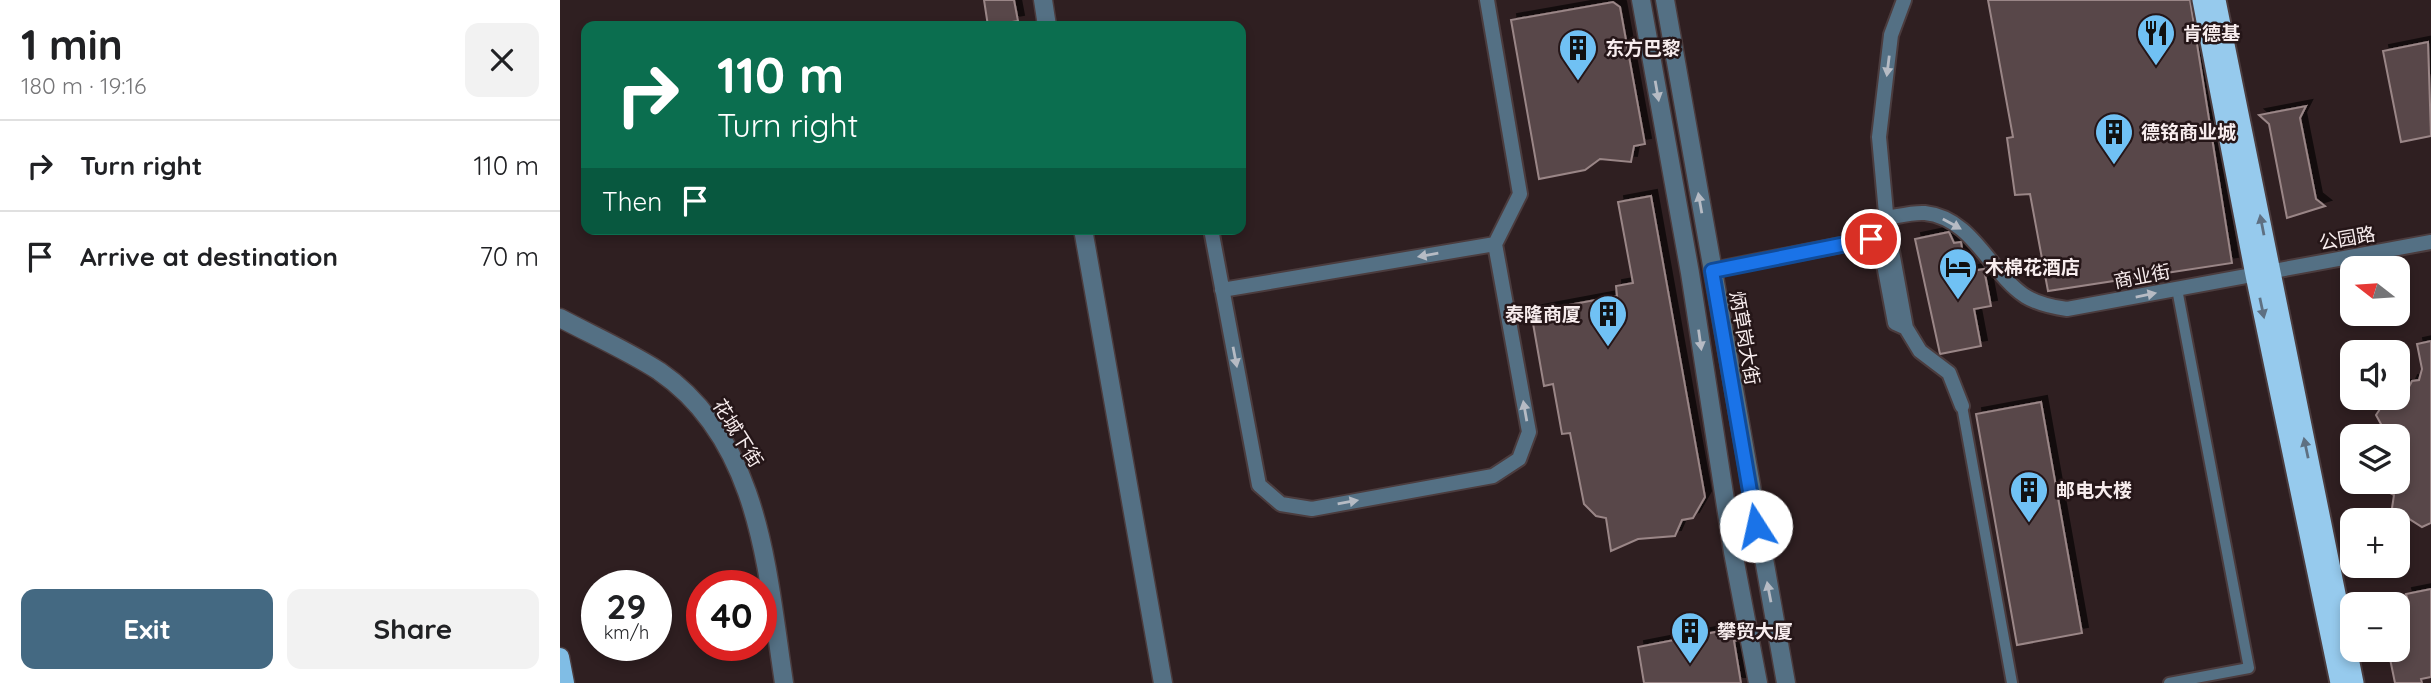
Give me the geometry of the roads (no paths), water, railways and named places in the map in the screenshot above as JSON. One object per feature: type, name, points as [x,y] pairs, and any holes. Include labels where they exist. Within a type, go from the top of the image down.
[{"type":"highway","points":[[2202,0],[2354,683]]},
{"type":"highway","points":[[2216,0],[2263,273],[2340,683]]},
{"type":"main road","points":[[560,657],[565,683]]},
{"type":"street","points":[[1043,0],[1046,21]]},
{"type":"street","points":[[1212,235],[1259,485],[1281,504],[1312,509],[1493,476],[1519,459],[1529,432],[1495,244],[1520,194],[1487,0]]},
{"type":"street","points":[[1641,0],[1690,273],[1733,552],[1758,683]]},
{"type":"street","name":"炳草岗大街","points":[[1665,0],[1786,683]]},
{"type":"street","points":[[1904,0],[1891,35],[1879,137],[1887,218],[1906,328],[1920,351],[1949,373],[1962,406],[2012,683]]},
{"type":"street","name":"商业街","points":[[1887,218],[1925,214],[1945,220],[1963,231],[2023,294],[2043,305],[2067,309],[2263,273]]},
{"type":"street","points":[[1084,235],[1164,683]]},
{"type":"street","points":[[1712,271],[1871,239],[1880,243],[1895,323],[1906,328]]},
{"type":"street","name":"公园路","points":[[2263,273],[2431,242]]},
{"type":"street","points":[[1222,290],[1495,244]]},
{"type":"street","points":[[2169,683],[2249,668],[2177,289]]},
{"type":"street","name":"花城下街","points":[[560,318],[660,372],[706,415],[740,470],[761,534],[784,683]]},
{"type":"place","name":"肯德基","points":[[2156,67]]},
{"type":"place","name":"东方巴黎","points":[[1578,82]]},
{"type":"place","name":"德铭商业城","points":[[2114,166]]},
{"type":"place","name":"木棉花酒店","points":[[1958,301]]},
{"type":"place","name":"泰隆商厦","points":[[1608,348]]},
{"type":"place","name":"邮电大楼","points":[[2029,524]]},
{"type":"place","name":"攀贸大厦","points":[[1690,665]]}]
